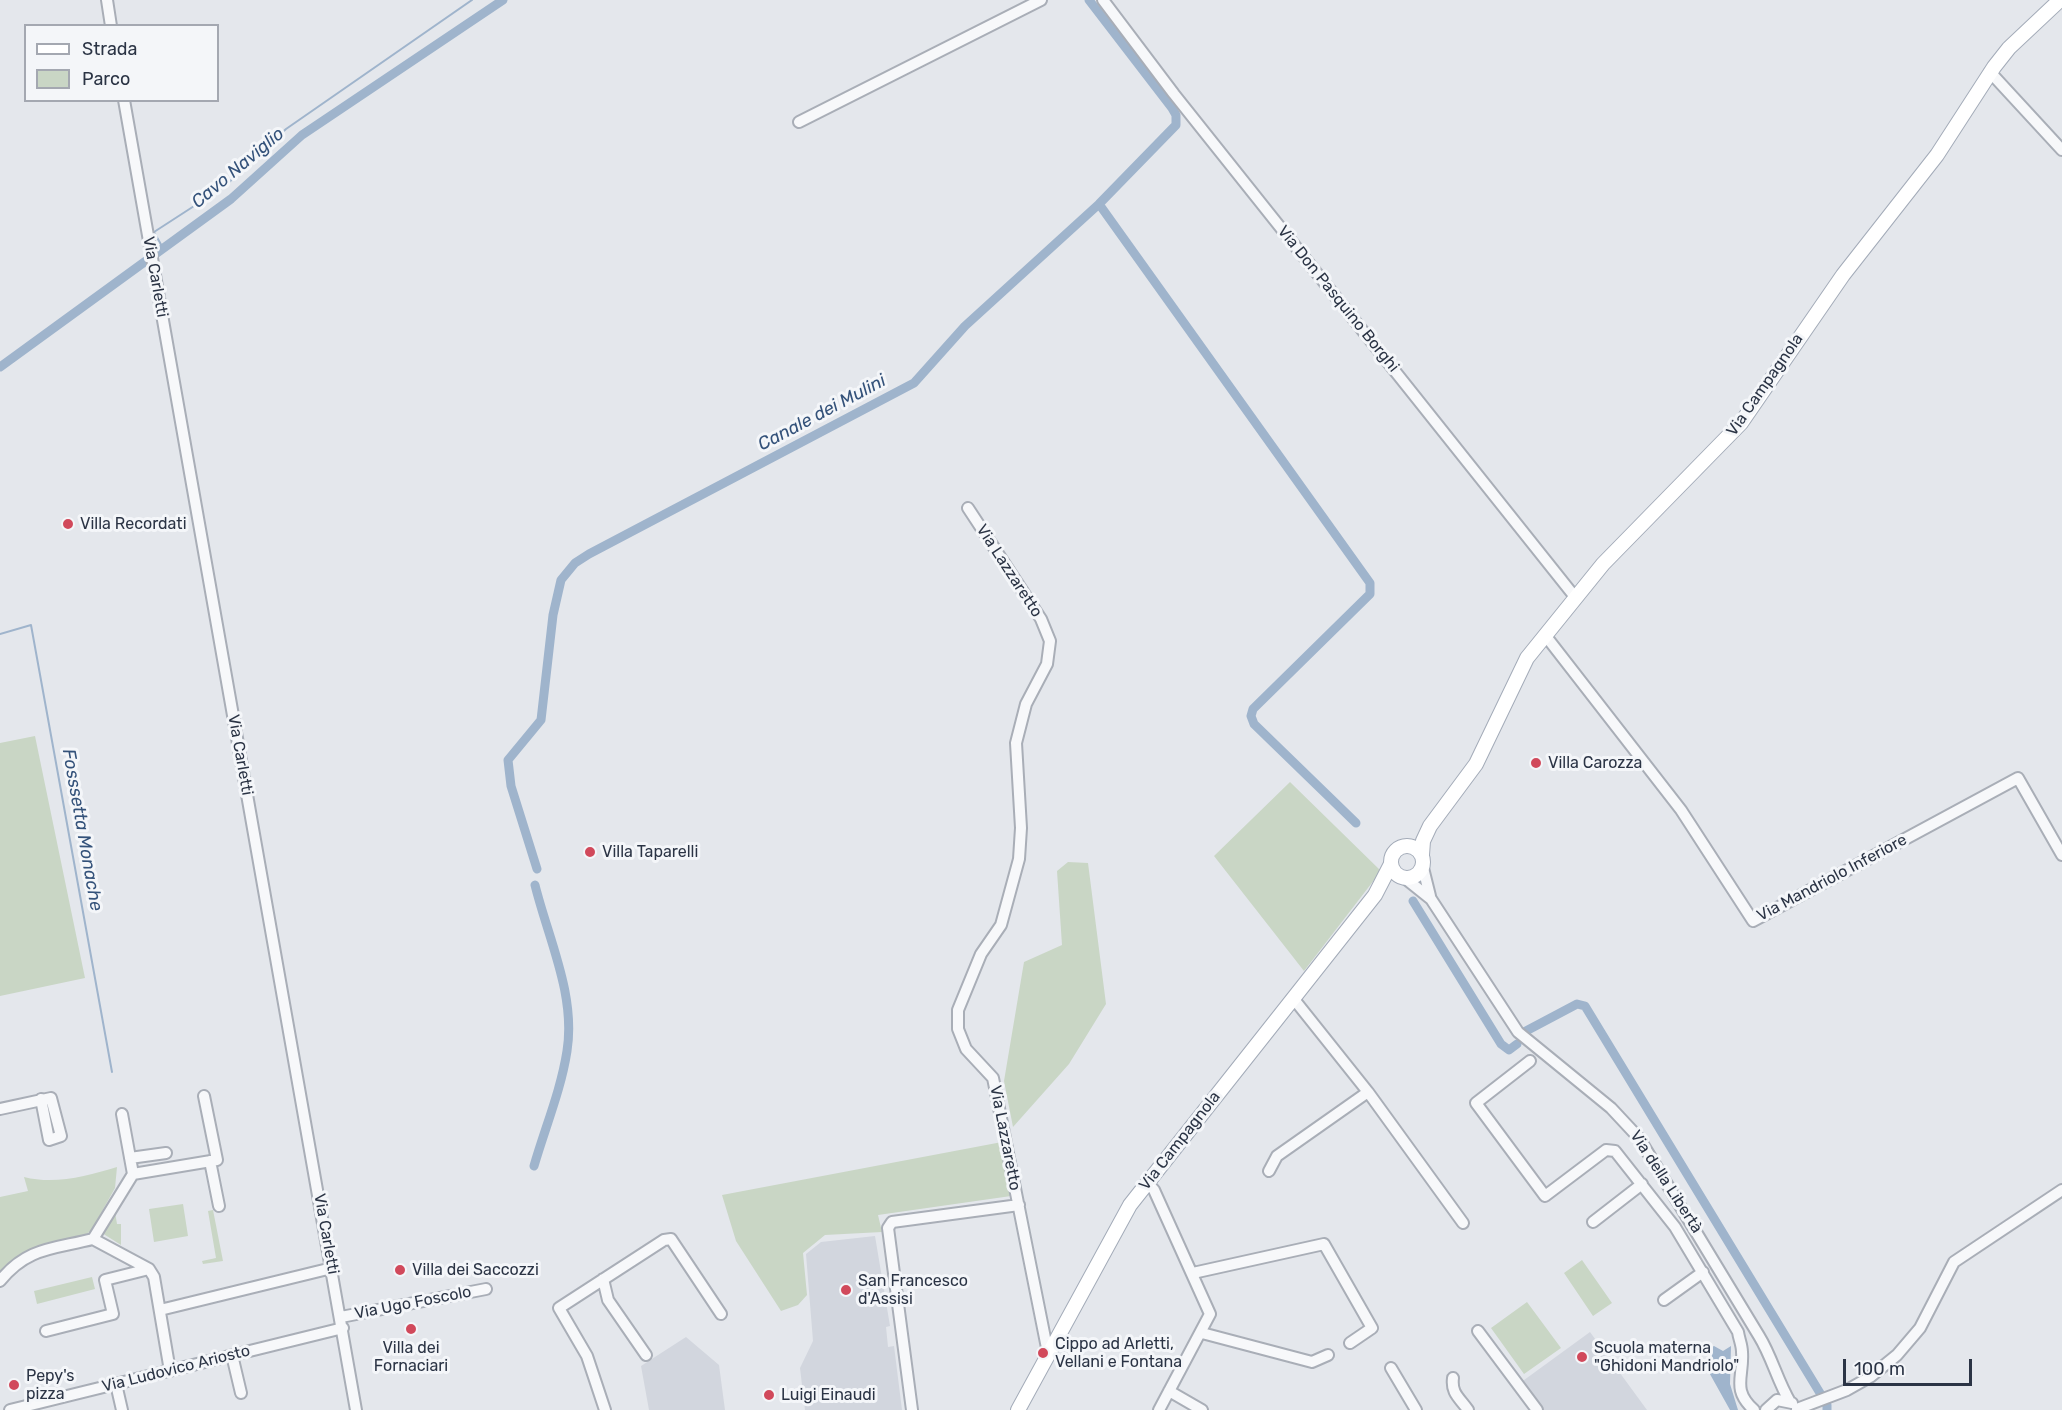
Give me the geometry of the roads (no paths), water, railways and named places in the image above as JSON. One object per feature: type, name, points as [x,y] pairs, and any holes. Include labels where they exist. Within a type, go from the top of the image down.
[{"type":"main road","name":"Via Campagnola","points":[[1375,895],[1404,878],[1416,876],[1422,862],[1423,841],[1430,826],[1476,764],[1520,671],[1545,635],[1619,547],[1741,423],[1843,275],[1927,170],[1990,72],[2009,48],[2060,0]]},
{"type":"main road","name":"Via Campagnola","points":[[1018,1410],[1113,1232],[1147,1182],[1375,895],[1397,850],[1406,846],[1430,826]]},
{"type":"main road","points":[[1406,846],[1415,848],[1422,862]]},
{"type":"main road","points":[[1391,864],[1394,873],[1404,878]]},
{"type":"street","points":[[106,0],[111,24]]},
{"type":"street","points":[[799,122],[1041,0]]},
{"type":"street","name":"Via Don Pasquino Borghi","points":[[1103,0],[1174,94],[1575,597]]},
{"type":"street","points":[[1990,72],[2062,150]]},
{"type":"street","name":"Via Carletti","points":[[124,102],[356,1410]]},
{"type":"street","name":"Via Lazzaretto","points":[[968,508],[1041,619],[1050,640],[1047,664],[1026,704],[1016,743],[1021,828],[1014,879],[1001,925],[981,954],[958,1010],[958,1029],[966,1049],[993,1078],[1048,1353]]},
{"type":"street","name":"Via Mandriolo Inferiore","points":[[1545,635],[1681,810],[1753,921],[2018,778],[2062,855]]},
{"type":"street","name":"Via della Libertà","points":[[1422,862],[1431,900]]},
{"type":"street","name":"Via della Libertà","points":[[1404,878],[1431,900],[1518,1032],[1619,1114],[1650,1152],[1760,1336],[1770,1356],[1777,1380],[1795,1407]]},
{"type":"street","points":[[1293,998],[1368,1092],[1463,1223]]},
{"type":"street","points":[[1530,1061],[1476,1102],[1545,1196],[1606,1150],[1615,1151],[1675,1227],[1738,1332],[1743,1352],[1738,1376],[1742,1398],[1752,1408],[1769,1406],[1781,1399],[1795,1407],[1847,1390],[1870,1377],[1897,1355],[1920,1328],[1954,1262],[2062,1190]]},
{"type":"street","points":[[1269,1171],[1277,1156],[1368,1092]]},
{"type":"street","points":[[134,1174],[217,1160],[204,1096]]},
{"type":"street","points":[[0,1109],[41,1100]]},
{"type":"street","points":[[93,1239],[134,1174],[122,1114]]},
{"type":"street","points":[[130,1158],[166,1153]]},
{"type":"street","points":[[210,1161],[219,1206]]},
{"type":"street","points":[[1147,1182],[1154,1190],[1210,1314],[1202,1333],[1159,1410]]},
{"type":"street","points":[[1593,1222],[1642,1184]]},
{"type":"street","points":[[912,1410],[888,1228],[892,1222],[1019,1205]]},
{"type":"street","points":[[0,1281],[16,1262],[32,1253],[93,1239],[149,1269],[160,1310],[170,1371]]},
{"type":"street","points":[[605,1410],[587,1356],[559,1308],[664,1240],[671,1239],[721,1314]]},
{"type":"street","points":[[1193,1273],[1324,1244],[1372,1328],[1350,1343]]},
{"type":"street","points":[[160,1310],[332,1268]]},
{"type":"street","points":[[46,1331],[113,1314],[105,1280],[149,1269]]},
{"type":"street","points":[[1664,1300],[1703,1272]]},
{"type":"street","points":[[603,1279],[608,1300],[646,1356]]},
{"type":"street","name":"Via Ugo Foscolo","points":[[342,1323],[486,1289]]},
{"type":"street","name":"Via Ludovico Ariosto","points":[[10,1410],[232,1355],[342,1323]]},
{"type":"street","points":[[1478,1331],[1537,1410]]},
{"type":"street","points":[[1202,1333],[1312,1362],[1328,1355]]},
{"type":"street","points":[[232,1355],[241,1393]]},
{"type":"street","points":[[1391,1368],[1416,1410]]},
{"type":"street","points":[[1453,1378],[1452,1387],[1455,1395],[1468,1410]]},
{"type":"street","name":"Via della Libertà","points":[[1769,1406],[1777,1380]]},
{"type":"street","points":[[116,1384],[122,1410]]},
{"type":"street","points":[[1169,1391],[1202,1410]]},
{"type":"water","points":[[1714,1346],[1723,1351],[1731,1346],[1730,1384],[1738,1410],[1730,1410],[1706,1367],[1713,1360],[1710,1348]]},
{"type":"waterway","points":[[163,248],[154,232],[225,186],[286,129],[472,0]]},
{"type":"waterway","name":"Cavo Naviglio","points":[[0,367],[231,199],[302,135],[503,0]]},
{"type":"waterway","name":"Canale dei Mulini","points":[[537,869],[511,786],[508,760],[541,720],[553,615],[561,580],[575,563],[914,383],[965,326],[1099,204],[1176,125],[1176,115],[1172,108],[1089,0]]},
{"type":"waterway","points":[[1099,204],[1370,583],[1370,594],[1253,709],[1251,716],[1254,724],[1356,823]]},
{"type":"waterway","name":"Cavo Naviglio","points":[[146,261],[147,268]]},
{"type":"waterway","name":"Fosssetta Monache","points":[[0,634],[31,625],[112,1072]]},
{"type":"waterway","name":"Canale dei Mulini","points":[[534,1166],[561,1080],[569,1030],[564,988],[535,885]]},
{"type":"waterway","points":[[1413,901],[1501,1044],[1509,1050],[1517,1044]]},
{"type":"waterway","points":[[1526,1031],[1577,1004],[1585,1006],[1820,1393]]},
{"type":"waterway","points":[[1827,1405],[1827,1410]]},
{"type":"place","name":"Villa Recordati","points":[[68,524]]},
{"type":"place","name":"Villa Carozza","points":[[1536,763]]},
{"type":"place","name":"Villa Taparelli","points":[[590,852]]},
{"type":"place","name":"Villa dei Saccozzi","points":[[400,1270]]},
{"type":"place","name":"San Francesco d'Assisi","points":[[846,1290]]},
{"type":"place","name":"Villa dei Fornaciari","points":[[411,1329]]},
{"type":"place","name":"Cippo ad Arletti, Vellani e Fontana","points":[[1043,1353]]},
{"type":"place","name":"Scuola materna \"Ghidoni Mandriolo\"","points":[[1582,1357]]},
{"type":"place","name":"Pepy's pizza","points":[[14,1385]]},
{"type":"place","name":"Luigi Einaudi","points":[[769,1395]]}]
